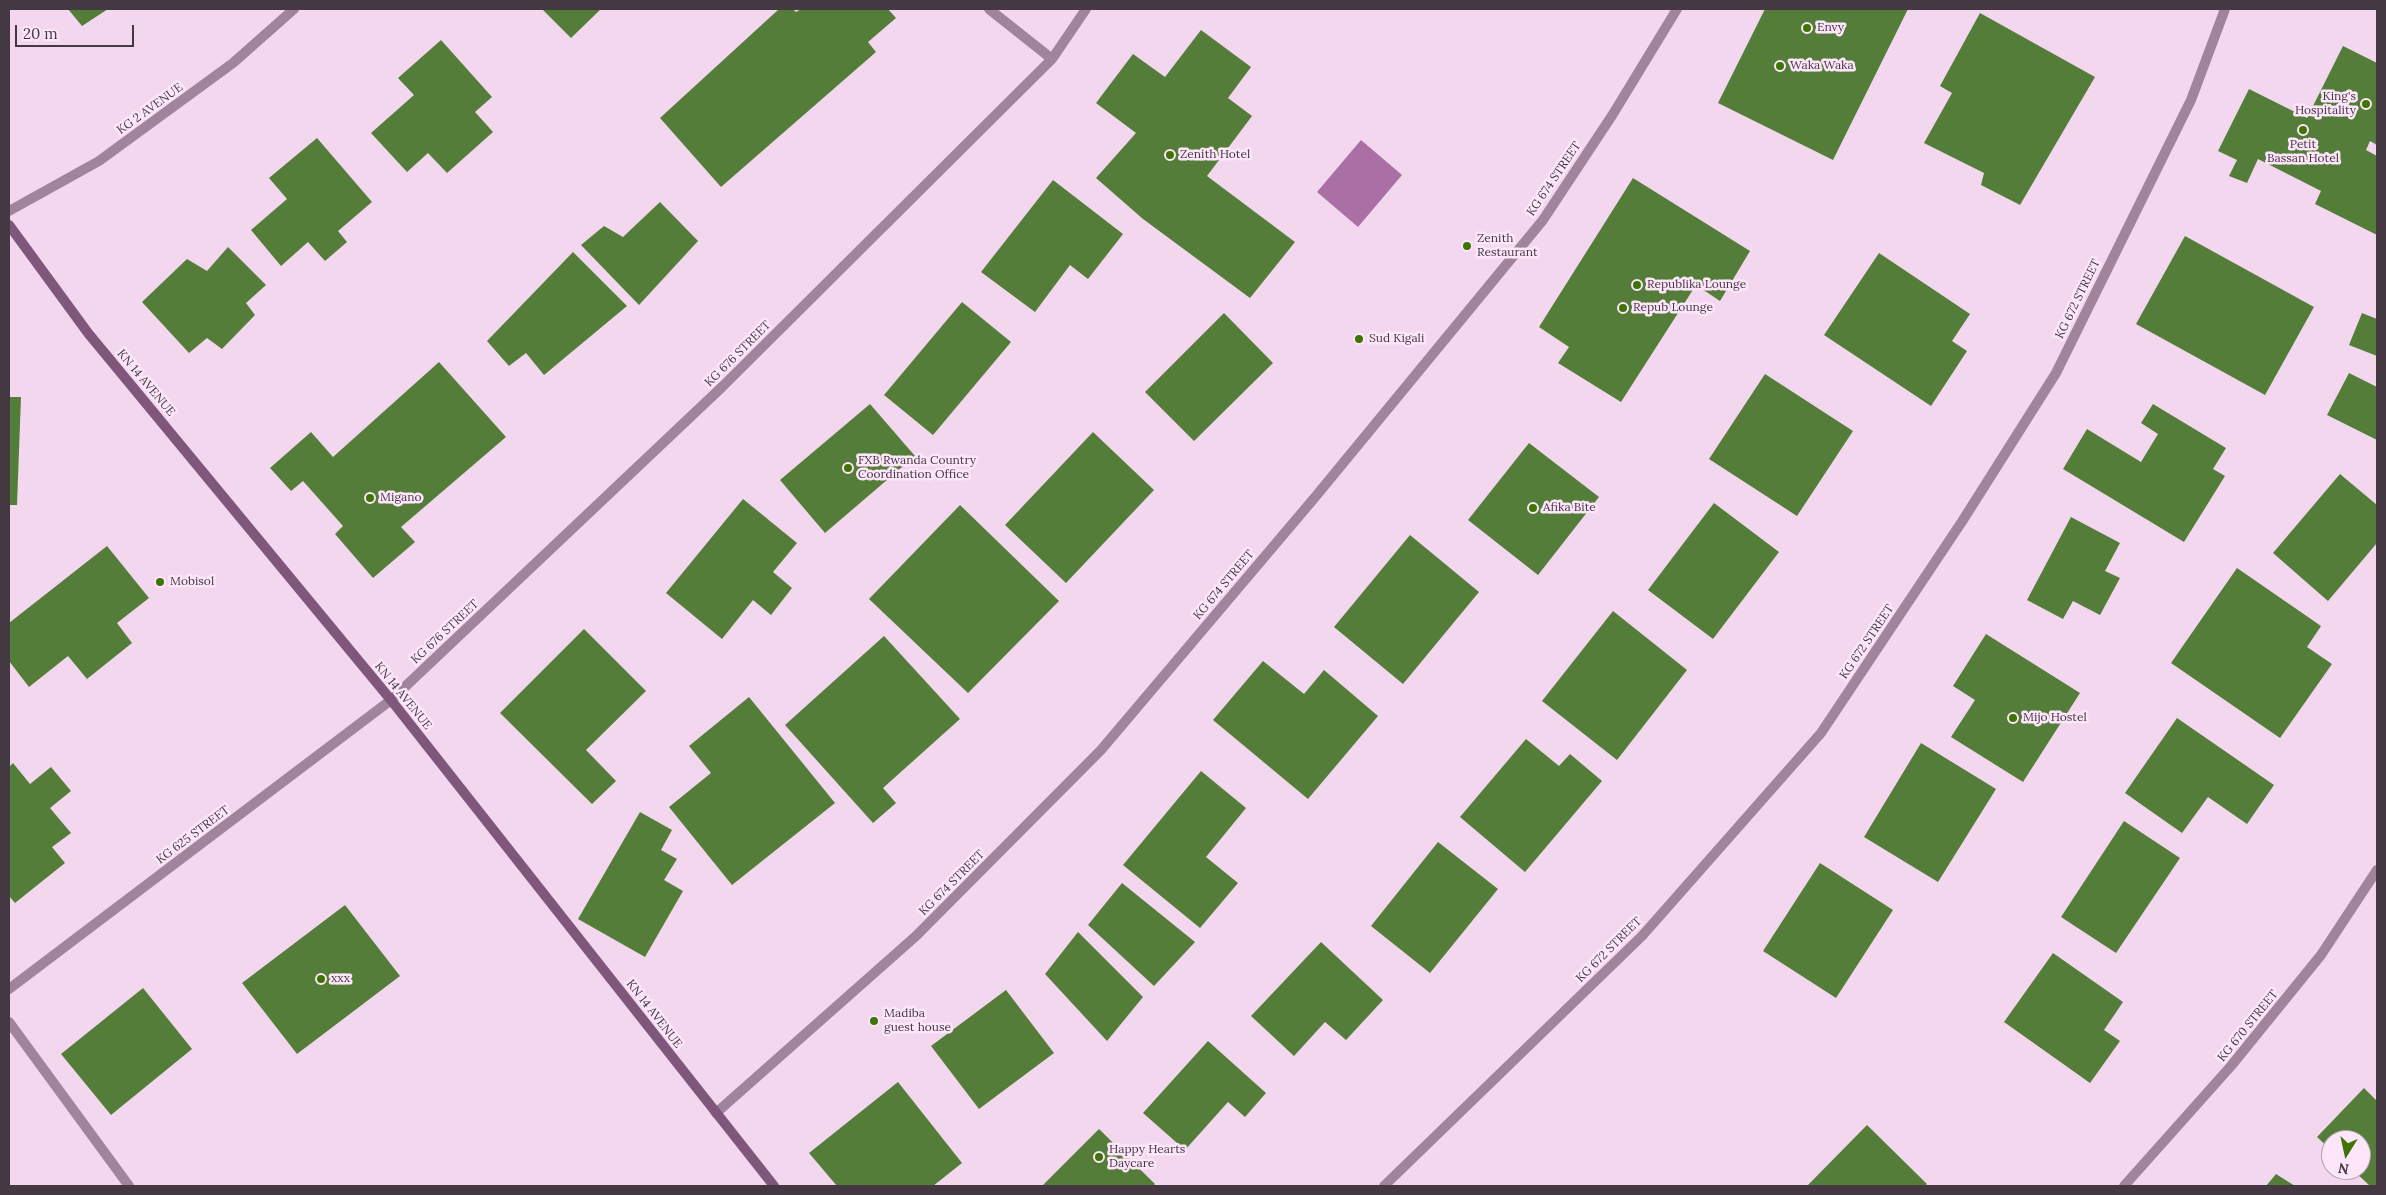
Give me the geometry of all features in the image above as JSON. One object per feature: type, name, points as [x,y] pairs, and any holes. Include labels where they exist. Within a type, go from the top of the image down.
[{"type":"main road","name":"KN 14 AVENUE","points":[[9,225],[88,333],[391,700],[774,1186]]},
{"type":"street","name":"KG 2 AVENUE","points":[[9,211],[99,162],[233,63],[294,9]]},
{"type":"street","points":[[989,9],[1052,59]]},
{"type":"street","name":"KG 676 STREET","points":[[391,700],[722,387],[1052,59],[1086,9]]},
{"type":"street","name":"KG 674 STREET","points":[[716,1113],[916,936],[1101,750],[1316,496],[1543,220],[1613,114],[1678,9]]},
{"type":"street","name":"KG 672 STREET","points":[[1384,1186],[1642,936],[1821,733],[1964,520],[2056,373],[2191,100],[2224,9]]},
{"type":"street","name":"KG 625 STREET","points":[[9,989],[391,700]]},
{"type":"street","name":"KG 670 STREET","points":[[2124,1186],[2231,1066],[2321,955],[2377,870]]},
{"type":"street","points":[[9,1022],[129,1186]]},
{"type":"shaded area","points":[[1361,140],[1402,175],[1358,227],[1317,192]]},
{"type":"building","points":[[68,9],[108,9],[82,26]]},
{"type":"building","points":[[542,9],[601,9],[571,38]]},
{"type":"building","points":[[779,9],[793,9],[796,12],[801,9],[888,9],[896,18],[868,42],[876,52],[721,187],[660,118]]},
{"type":"building","points":[[1765,9],[1908,9],[1833,160],[1718,103]]},
{"type":"building","points":[[1980,13],[2095,77],[2020,205],[1981,185],[1984,173],[1924,143],[1952,93],[1940,86]]},
{"type":"building","name":"Zenith Hotel","points":[[1201,30],[1251,67],[1228,98],[1252,116],[1207,176],[1295,242],[1250,298],[1143,219],[1096,178],[1136,133],[1096,103],[1133,54],[1165,77]]},
{"type":"building","points":[[441,40],[492,97],[475,112],[493,132],[447,173],[428,153],[407,172],[371,133],[414,95],[398,78]]},
{"type":"building","name":"Petit Bassan Hotel","points":[[2343,46],[2377,63],[2377,145],[2370,141],[2366,150],[2377,156],[2377,235],[2315,204],[2321,191],[2258,159],[2247,183],[2229,176],[2237,160],[2218,151],[2249,89],[2307,118]]},
{"type":"building","points":[[317,138],[372,202],[338,231],[347,242],[325,261],[308,242],[281,266],[251,230],[287,199],[269,178]]},
{"type":"building","points":[[1633,178],[1750,251],[1720,301],[1696,285],[1621,402],[1558,363],[1569,347],[1539,327]]},
{"type":"building","points":[[1053,180],[1123,234],[1088,279],[1070,265],[1035,312],[981,272]]},
{"type":"building","points":[[660,202],[698,241],[639,305],[581,245],[604,226],[623,237]]},
{"type":"building","points":[[2185,236],[2314,307],[2265,395],[2136,324]]},
{"type":"building","points":[[228,247],[266,285],[246,303],[255,315],[222,349],[207,338],[189,353],[142,302],[187,259],[207,271]]},
{"type":"building","points":[[573,252],[627,306],[544,375],[526,353],[509,366],[487,341]]},
{"type":"building","points":[[1879,253],[1970,314],[1952,341],[1967,351],[1931,406],[1824,335]]},
{"type":"building","points":[[962,302],[1011,342],[933,435],[884,395]]},
{"type":"building","points":[[1224,313],[1273,363],[1194,441],[1145,392]]},
{"type":"building","points":[[2362,313],[2377,319],[2377,356],[2349,345]]},
{"type":"building","points":[[439,362],[506,437],[401,527],[415,542],[373,578],[335,534],[343,526],[303,481],[291,491],[270,468],[311,432],[333,457]]},
{"type":"building","points":[[2349,373],[2377,387],[2377,440],[2327,415]]},
{"type":"building","points":[[1765,374],[1853,431],[1797,516],[1709,459]]},
{"type":"building","points":[[9,397],[21,397],[17,505],[9,505]]},
{"type":"building","name":"FXB Rwanda Country Coordination Office","points":[[870,404],[915,456],[825,533],[780,480]]},
{"type":"building","points":[[2153,404],[2226,448],[2213,469],[2225,476],[2184,542],[2063,469],[2087,429],[2141,462],[2158,434],[2141,423]]},
{"type":"building","points":[[1093,432],[1154,490],[1066,583],[1005,525]]},
{"type":"building","name":"Afika Bite","points":[[1529,443],[1599,497],[1538,575],[1468,520]]},
{"type":"building","points":[[2340,474],[2377,505],[2377,543],[2328,601],[2273,553]]},
{"type":"building","points":[[743,499],[797,543],[773,572],[792,588],[771,615],[753,600],[722,639],[666,593]]},
{"type":"building","points":[[1714,503],[1779,552],[1713,639],[1648,590]]},
{"type":"building","points":[[960,505],[1059,601],[968,693],[869,599]]},
{"type":"building","points":[[2071,517],[2120,543],[2105,571],[2120,578],[2100,615],[2073,601],[2063,619],[2027,600]]},
{"type":"building","points":[[1410,535],[1479,592],[1403,684],[1334,627]]},
{"type":"building","points":[[107,546],[149,598],[117,623],[132,643],[87,679],[68,656],[29,687],[9,661],[9,623]]},
{"type":"building","points":[[2237,568],[2321,626],[2307,647],[2332,664],[2280,738],[2171,663]]},
{"type":"building","points":[[1613,611],[1687,670],[1617,760],[1542,701]]},
{"type":"building","points":[[584,629],[646,691],[586,750],[616,781],[592,804],[500,713]]},
{"type":"building","name":"Mijo Hostel","points":[[1986,634],[2080,693],[2023,782],[1951,737],[1975,700],[1953,686]]},
{"type":"building","points":[[884,636],[960,719],[883,788],[896,803],[873,823],[785,725]]},
{"type":"building","points":[[1263,661],[1304,694],[1324,670],[1378,716],[1308,799],[1213,720]]},
{"type":"building","points":[[749,697],[835,803],[732,885],[669,807],[711,773],[689,746]]},
{"type":"building","points":[[2177,718],[2274,785],[2247,824],[2208,797],[2182,833],[2125,793]]},
{"type":"building","points":[[1526,739],[1559,766],[1570,754],[1602,781],[1525,872],[1460,817]]},
{"type":"building","points":[[1921,743],[1996,789],[1938,882],[1864,837]]},
{"type":"building","points":[[13,763],[30,784],[51,767],[71,791],[50,808],[71,833],[52,847],[65,863],[15,903],[9,896],[9,767]]},
{"type":"building","points":[[1201,771],[1246,808],[1206,857],[1238,883],[1200,928],[1123,865]]},
{"type":"building","points":[[640,812],[672,830],[661,850],[677,859],[664,880],[683,891],[645,957],[578,919]]},
{"type":"building","points":[[2124,821],[2180,858],[2116,953],[2061,917]]},
{"type":"building","points":[[1438,842],[1498,889],[1430,973],[1371,926]]},
{"type":"building","points":[[1820,863],[1893,910],[1836,998],[1763,951]]},
{"type":"building","points":[[1122,883],[1195,942],[1154,986],[1088,925]]},
{"type":"building","name":"xxx","points":[[345,905],[400,976],[297,1054],[242,983]]},
{"type":"building","points":[[1078,932],[1143,997],[1107,1041],[1045,974]]},
{"type":"building","points":[[1321,942],[1383,1000],[1346,1040],[1325,1022],[1294,1056],[1251,1016]]},
{"type":"building","points":[[2053,953],[2123,1002],[2104,1030],[2120,1041],[2090,1083],[2004,1022]]},
{"type":"building","points":[[143,988],[192,1049],[111,1115],[61,1054]]},
{"type":"building","points":[[1006,990],[1054,1053],[979,1109],[931,1046]]},
{"type":"building","points":[[1208,1041],[1266,1093],[1245,1117],[1228,1102],[1185,1150],[1143,1113]]},
{"type":"building","points":[[898,1082],[962,1163],[933,1186],[837,1186],[809,1153]]},
{"type":"building","points":[[2364,1088],[2377,1101],[2377,1186],[2370,1186],[2364,1180],[2371,1180],[2371,1130],[2324,1130]]},
{"type":"building","points":[[1867,1125],[1927,1184],[1925,1186],[1807,1186]]},
{"type":"building","name":"Happy Hearts Daycare","points":[[1099,1129],[1155,1184],[1153,1186],[1042,1186]]},
{"type":"building","points":[[2321,1133],[2321,1141],[2317,1137]]},
{"type":"building","points":[[2276,1174],[2295,1186],[2266,1186]]},
{"type":"place","name":"Envy","points":[[1807,28]]},
{"type":"place","name":"Waka Waka","points":[[1780,66]]},
{"type":"place","name":"King's Hospitality","points":[[2366,104]]},
{"type":"place","name":"Petit Bassan Hotel","points":[[2303,130]]},
{"type":"place","name":"Zenith Hotel","points":[[1170,155]]},
{"type":"place","name":"Zenith Restaurant","points":[[1467,246]]},
{"type":"place","name":"Republika Lounge","points":[[1637,285]]},
{"type":"place","name":"Repub Lounge","points":[[1623,308]]},
{"type":"place","name":"Sud Kigali","points":[[1359,339]]},
{"type":"place","name":"FXB Rwanda Country Coordination Office","points":[[848,468]]},
{"type":"place","name":"Migano","points":[[370,498]]},
{"type":"place","name":"Afika Bite","points":[[1533,508]]},
{"type":"place","name":"Mobisol","points":[[160,582]]},
{"type":"place","name":"Mijo Hostel","points":[[2013,718]]},
{"type":"place","name":"xxx","points":[[321,979]]},
{"type":"place","name":"Madiba guest house","points":[[874,1021]]},
{"type":"place","name":"Happy Hearts Daycare","points":[[1099,1157]]}]
